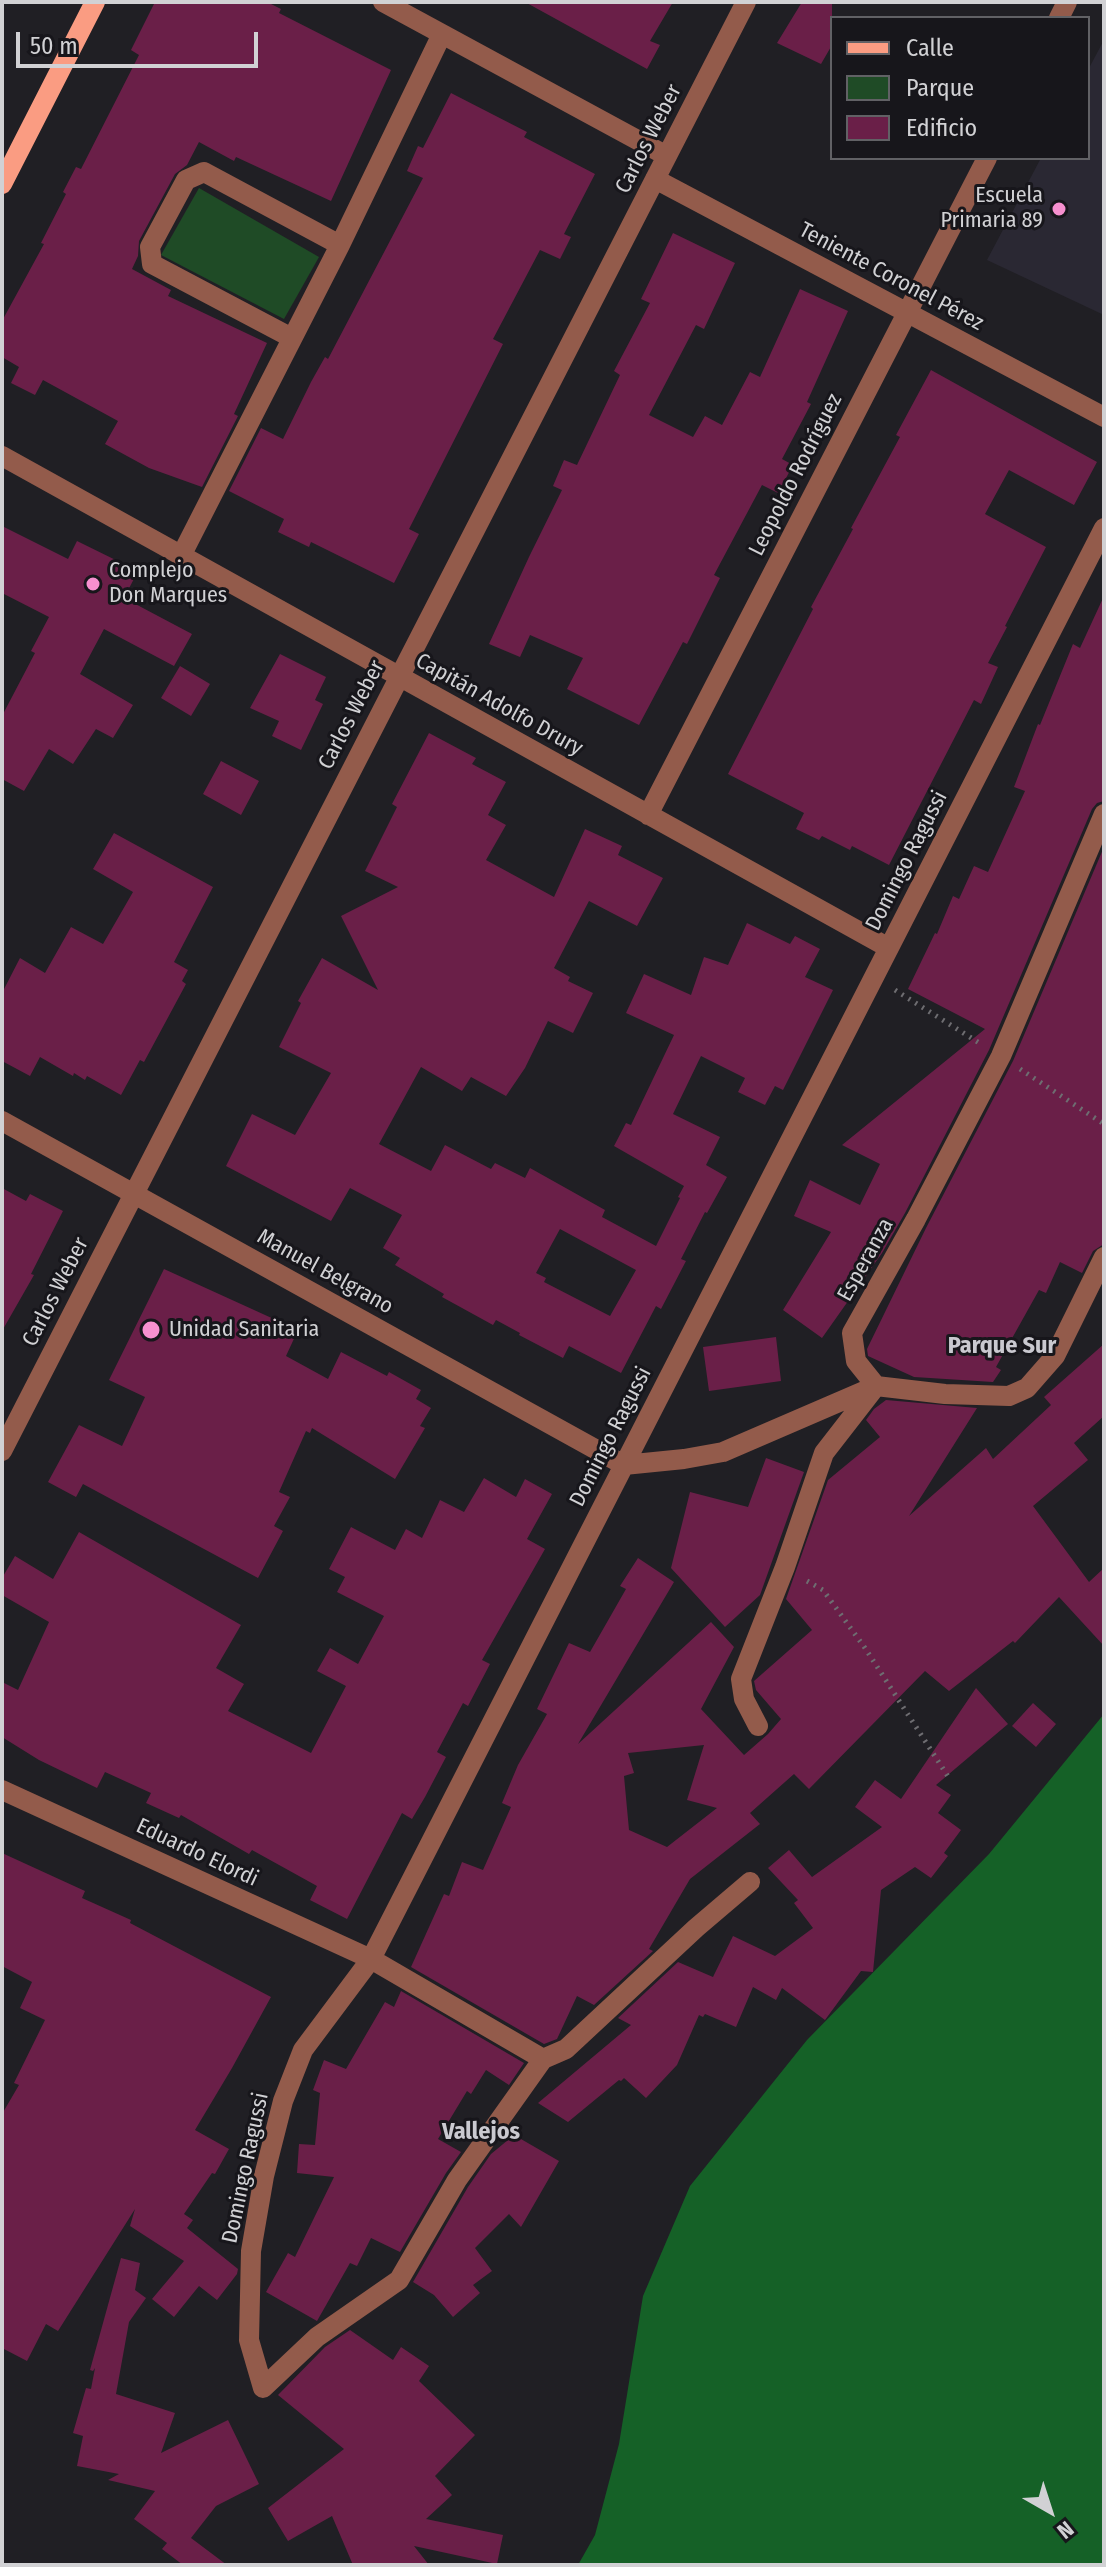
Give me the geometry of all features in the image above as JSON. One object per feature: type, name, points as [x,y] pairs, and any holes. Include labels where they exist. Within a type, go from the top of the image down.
[{"type":"main road","points":[[2,184],[95,2]]},
{"type":"street","points":[[383,2],[667,156]]},
{"type":"street","name":"Carlos Weber","points":[[2,1451],[746,2]]},
{"type":"street","points":[[181,556],[340,245],[442,34]]},
{"type":"street","name":"Leopoldo Rodríguez","points":[[648,815],[986,160]]},
{"type":"street","points":[[292,338],[152,264],[150,247],[186,180],[204,172],[340,245]]},
{"type":"street","name":"Teniente Coronel Pérez","points":[[655,179],[1104,417]]},
{"type":"street","name":"Capitán Adolfo Drury","points":[[2,456],[889,948]]},
{"type":"street","name":"Domingo Ragussi","points":[[543,2059],[457,2180],[399,2280],[317,2337],[263,2388],[249,2340],[251,2251],[264,2176],[283,2101],[303,2050],[371,1959],[1104,528]]},
{"type":"street","name":"Esperanza","points":[[876,1386],[856,1361],[852,1333],[1001,1056],[1104,814]]},
{"type":"street","name":"Manuel Belgrano","points":[[2,1121],[624,1465]]},
{"type":"street","points":[[624,1465],[723,1452],[876,1386],[945,1394],[1009,1396],[1027,1388],[1055,1356],[1104,1257]]},
{"type":"street","points":[[758,1726],[744,1699],[741,1679],[785,1567],[824,1453],[876,1386]]},
{"type":"street","name":"Eduardo Elordi","points":[[2,1790],[371,1959],[543,2059]]},
{"type":"street","points":[[543,2059],[566,2049],[750,1882]]},
{"type":"path","points":[[874,976],[1104,1124]]},
{"type":"path","points":[[785,1567],[823,1590],[865,1648],[949,1778]]},
{"type":"shaded area","name":"Escuela Primaria 89","points":[[1104,40],[1104,315],[987,260],[1040,160],[1090,160],[1090,66]]},
{"type":"green space","points":[[199,188],[319,257],[284,319],[161,255]]},
{"type":"green space","points":[[1104,1714],[1104,2565],[578,2565],[595,2535],[619,2444],[643,2296],[690,2186],[807,2040],[989,1854]]},
{"type":"building","points":[[155,2],[267,2],[281,9],[279,13],[391,70],[331,201],[236,157],[234,161],[199,142],[187,165],[175,174],[139,241],[138,256],[132,269],[171,290],[168,296],[267,343],[234,414],[238,416],[202,487],[149,468],[105,444],[118,421],[43,380],[35,395],[11,383],[19,367],[2,357],[2,321],[44,244],[41,243],[66,194],[63,192],[76,167],[81,169],[139,55],[131,50]]},
{"type":"building","points":[[525,2],[673,2],[650,41],[660,45],[647,69]]},
{"type":"building","points":[[802,2],[832,2],[830,48],[821,64],[777,43]]},
{"type":"building","points":[[451,93],[527,132],[524,137],[595,174],[564,234],[571,237],[560,259],[540,250],[493,339],[503,344],[409,529],[419,534],[394,583],[311,542],[309,547],[278,532],[284,519],[229,491],[261,428],[283,439],[325,357],[328,359],[423,178],[407,171],[418,146],[423,148]]},
{"type":"building","points":[[673,233],[735,263],[704,329],[696,325],[649,415],[693,437],[705,416],[722,425],[750,372],[760,377],[800,289],[848,311],[807,402],[811,404],[782,459],[793,465],[778,493],[762,485],[714,575],[720,578],[687,644],[683,642],[639,725],[567,689],[583,658],[530,635],[520,657],[489,644],[562,490],[553,486],[564,460],[577,465],[620,375],[614,371],[650,303],[641,299]]},
{"type":"building","points":[[931,370],[1097,462],[1074,505],[1009,470],[985,514],[1046,547],[988,663],[998,667],[981,704],[974,700],[889,865],[852,846],[850,850],[822,836],[819,840],[796,829],[804,813],[728,774]]},
{"type":"building","points":[[2,526],[68,559],[77,541],[138,571],[124,598],[192,634],[174,666],[104,629],[80,674],[133,705],[113,738],[96,729],[73,764],[49,749],[24,791],[2,779],[2,716],[35,653],[31,651],[49,617],[2,593]]},
{"type":"building","points":[[1104,596],[1104,801],[1092,809],[989,1050],[905,1213],[882,1253],[822,1338],[783,1310],[831,1232],[794,1216],[810,1180],[860,1205],[880,1164],[842,1145],[985,1029],[908,989],[953,896],[959,899],[974,866],[988,872],[1025,791],[1014,787],[1038,724],[1073,644],[1080,648]]},
{"type":"building","points":[[280,654],[326,677],[315,700],[323,704],[301,750],[272,736],[279,721],[250,708]]},
{"type":"building","points":[[180,666],[210,684],[191,716],[161,698]]},
{"type":"building","points":[[429,733],[476,758],[472,764],[506,782],[488,815],[506,825],[486,860],[554,897],[585,829],[622,846],[618,855],[663,878],[637,926],[589,901],[554,968],[570,977],[568,981],[593,993],[573,1033],[548,1021],[525,1068],[506,1096],[471,1077],[462,1091],[421,1067],[379,1144],[431,1171],[445,1145],[491,1169],[495,1163],[525,1178],[530,1168],[605,1210],[602,1217],[656,1246],[684,1186],[614,1146],[626,1123],[631,1125],[674,1035],[626,1013],[644,974],[691,995],[704,957],[728,965],[747,923],[790,944],[795,936],[820,949],[805,977],[833,990],[783,1090],[775,1086],[765,1105],[738,1092],[745,1078],[701,1056],[673,1114],[720,1137],[706,1165],[727,1177],[681,1259],[686,1261],[661,1309],[656,1306],[621,1373],[569,1346],[563,1358],[496,1320],[493,1325],[442,1297],[444,1294],[395,1265],[400,1258],[383,1248],[402,1215],[350,1188],[331,1221],[226,1166],[252,1114],[295,1135],[331,1073],[279,1047],[301,1003],[298,1001],[322,958],[378,990],[341,916],[398,887],[365,871],[397,807],[392,804]],"holes":[[[560,1229],[636,1270],[610,1316],[544,1282],[546,1278],[536,1273]]]},
{"type":"building","points":[[221,761],[259,781],[241,815],[203,794]]},
{"type":"building","points":[[114,833],[213,887],[174,962],[188,970],[182,981],[186,984],[144,1062],[140,1060],[121,1095],[87,1076],[85,1080],[74,1073],[73,1076],[40,1057],[30,1076],[2,1061],[2,993],[20,958],[45,973],[71,927],[103,944],[133,892],[93,869]]},
{"type":"building","points":[[1104,847],[1104,1244],[1093,1251],[1082,1273],[1060,1262],[1046,1293],[1039,1290],[996,1367],[1001,1370],[993,1382],[914,1377],[868,1356],[867,1349],[1013,1061]]},
{"type":"building","points":[[2,1188],[26,1201],[30,1194],[63,1211],[31,1274],[34,1275],[2,1331]]},
{"type":"building","points":[[164,1269],[298,1330],[286,1356],[328,1379],[341,1352],[387,1376],[389,1372],[421,1390],[416,1399],[431,1408],[420,1426],[425,1428],[395,1479],[312,1428],[310,1433],[306,1431],[279,1492],[290,1497],[274,1526],[283,1531],[258,1578],[83,1484],[76,1497],[48,1482],[79,1425],[122,1446],[145,1397],[109,1380]]},
{"type":"building","points":[[776,1337],[781,1381],[709,1391],[703,1347]]},
{"type":"building","points":[[1104,1344],[1104,1416],[1074,1443],[1088,1460],[1033,1506],[1089,1582],[1104,1568],[1104,1646],[1059,1597],[1015,1643],[1013,1641],[949,1691],[925,1671],[809,1789],[794,1774],[750,1813],[760,1824],[690,1879],[649,1949],[653,1951],[594,2005],[577,1996],[557,2039],[544,2044],[411,1967],[444,1894],[449,1896],[462,1862],[483,1870],[511,1807],[502,1803],[518,1765],[547,1714],[537,1709],[569,1643],[590,1652],[626,1589],[620,1586],[638,1558],[674,1582],[578,1744],[711,1622],[734,1647],[701,1709],[744,1755],[781,1719],[756,1690],[754,1681],[812,1630],[786,1599],[828,1480],[880,1437],[866,1420],[874,1409],[886,1400],[977,1408],[909,1516],[986,1448],[993,1459],[1051,1405],[1044,1397]],"holes":[[[704,1745],[687,1800],[717,1808],[667,1847],[629,1830],[624,1776],[634,1773],[628,1753]]]},
{"type":"building","points":[[766,1458],[804,1472],[760,1595],[725,1627],[671,1568],[690,1492],[748,1507]]},
{"type":"building","points":[[484,1478],[516,1497],[525,1479],[552,1494],[527,1539],[545,1549],[482,1660],[490,1664],[468,1706],[463,1703],[437,1752],[446,1757],[425,1797],[412,1819],[402,1813],[347,1919],[310,1900],[317,1886],[252,1850],[249,1854],[181,1815],[179,1818],[146,1803],[151,1793],[105,1772],[97,1788],[39,1760],[2,1737],[2,1682],[18,1690],[49,1622],[2,1595],[2,1578],[15,1556],[53,1579],[79,1532],[241,1625],[216,1668],[244,1684],[228,1711],[311,1753],[346,1686],[317,1671],[330,1648],[358,1664],[384,1616],[337,1592],[345,1577],[329,1569],[351,1527],[395,1550],[406,1529],[422,1538],[440,1500],[464,1512]]},
{"type":"building","points":[[976,1688],[1008,1724],[936,1785],[951,1795],[938,1813],[961,1830],[944,1853],[948,1856],[931,1878],[915,1867],[881,1890],[873,1972],[861,1971],[825,2020],[782,1988],[776,2000],[753,1987],[736,2027],[705,2014],[703,2017],[699,2015],[677,2065],[646,2098],[624,2078],[568,2122],[538,2103],[631,2025],[618,2018],[678,1962],[713,1977],[733,1936],[775,1956],[813,1928],[794,1903],[798,1900],[768,1868],[789,1850],[812,1877],[882,1827],[855,1807],[875,1780],[901,1799]]},
{"type":"building","points":[[1033,1703],[1056,1724],[1036,1747],[1012,1726]]},
{"type":"building","points":[[2,1853],[85,1891],[82,1898],[131,1920],[130,1923],[271,1997],[195,2130],[229,2149],[215,2174],[212,2173],[184,2214],[193,2220],[187,2228],[238,2269],[237,2274],[217,2300],[199,2286],[174,2317],[152,2299],[184,2261],[130,2226],[135,2209],[58,2331],[46,2324],[27,2361],[2,2348],[2,2114],[19,2085],[14,2083],[45,2020],[20,2008],[32,1982],[2,1966]]},
{"type":"building","points":[[401,1991],[524,2063],[509,2085],[486,2070],[471,2094],[467,2091],[438,2139],[461,2152],[400,2252],[371,2238],[357,2266],[350,2263],[317,2321],[266,2292],[288,2253],[295,2257],[334,2177],[297,2173],[299,2144],[315,2145],[320,2093],[313,2090],[324,2060],[346,2069],[385,2002],[394,2007]]},
{"type":"building","points":[[514,2135],[559,2161],[521,2227],[509,2214],[475,2248],[492,2271],[473,2285],[480,2293],[453,2317],[434,2295],[413,2282],[468,2187],[491,2154]]},
{"type":"building","points":[[121,2258],[140,2263],[135,2290],[146,2298],[129,2322],[116,2394],[175,2413],[161,2453],[228,2420],[259,2484],[216,2506],[191,2538],[227,2565],[183,2565],[162,2549],[167,2543],[134,2519],[155,2491],[108,2480],[119,2474],[77,2466],[83,2436],[73,2433],[86,2388],[91,2389],[95,2368],[90,2370]]},
{"type":"building","points":[[350,2330],[393,2360],[401,2347],[429,2366],[419,2381],[475,2435],[435,2476],[452,2495],[426,2519],[503,2535],[497,2564],[414,2546],[429,2565],[353,2565],[332,2516],[288,2541],[268,2508],[344,2449],[278,2395],[325,2347]]},
{"type":"place","name":"Escuela Primaria 89","points":[[1059,209]]},
{"type":"place","name":"Complejo Don Marques","points":[[93,584]]},
{"type":"place","name":"Unidad Sanitaria","points":[[151,1330]]},
{"type":"district","name":"Parque Sur","points":[[1002,1346]]},
{"type":"district","name":"Vallejos","points":[[481,2132]]}]
